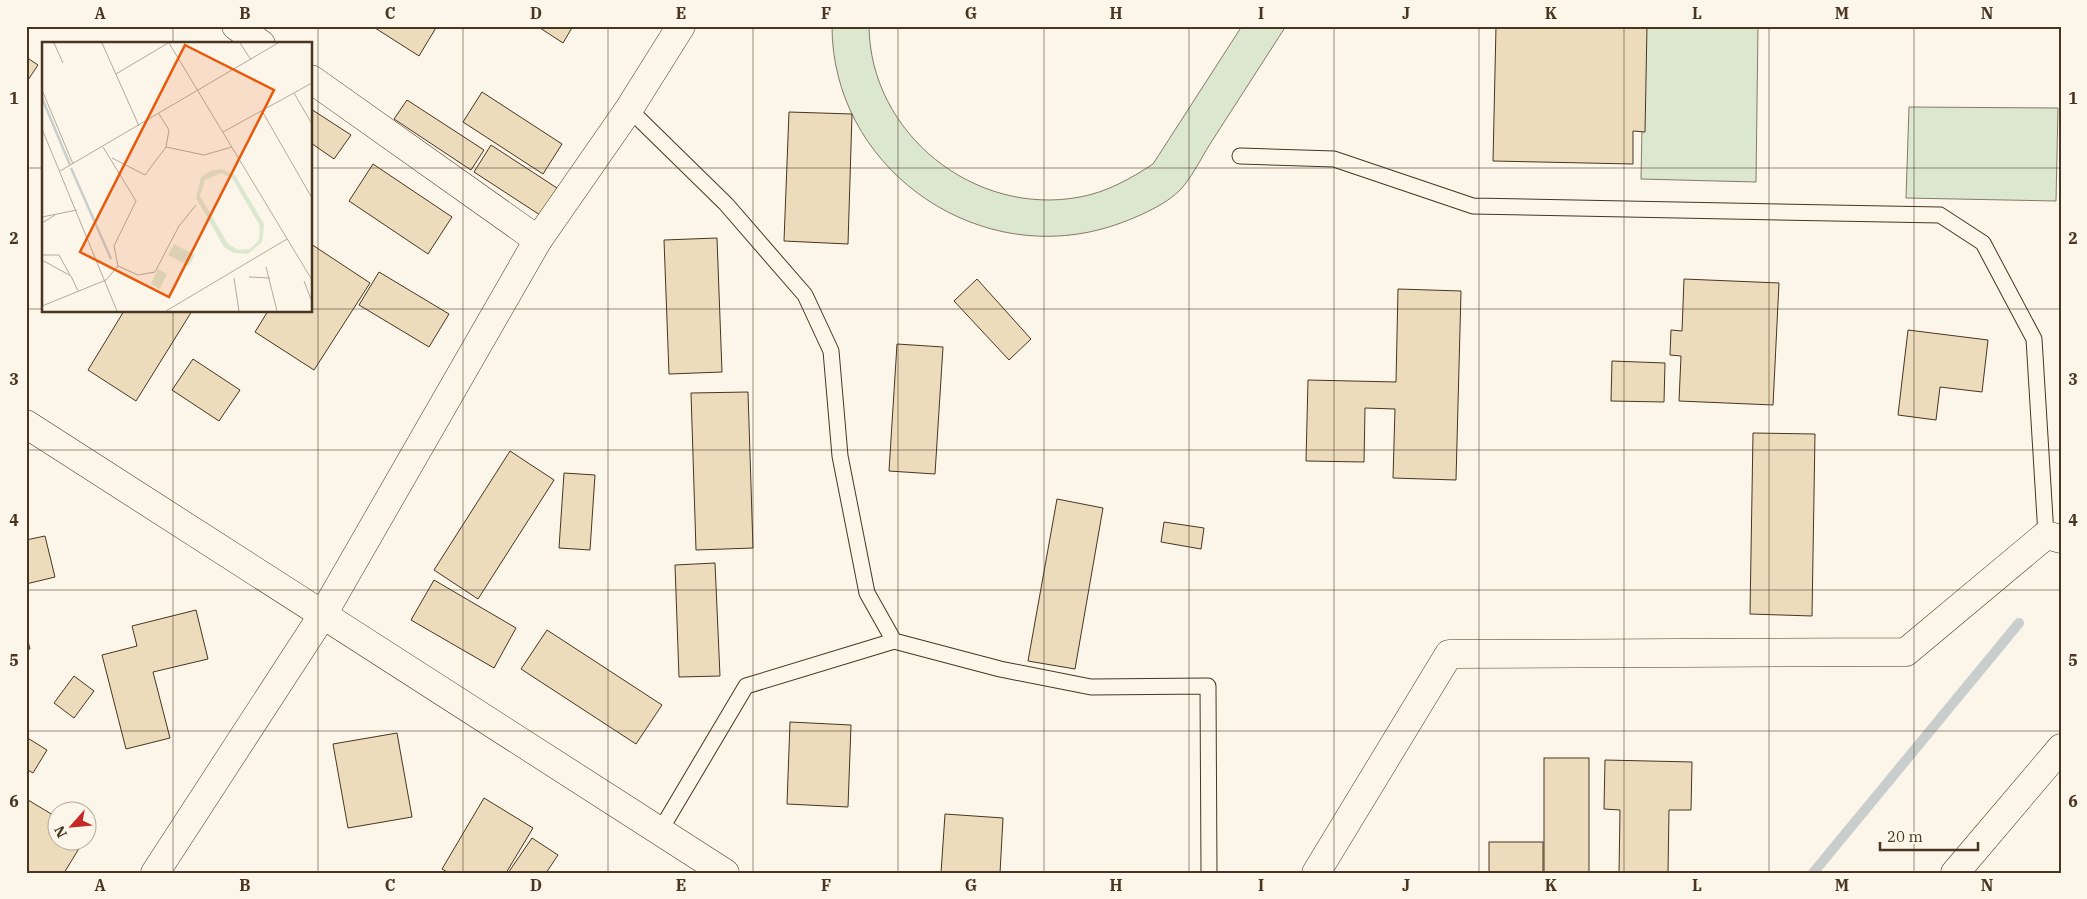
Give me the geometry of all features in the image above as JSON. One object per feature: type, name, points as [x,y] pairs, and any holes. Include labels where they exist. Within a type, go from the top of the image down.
[{"type":"street","points":[[236,26],[258,42]]},
{"type":"street","points":[[155,873],[322,616],[538,240],[629,109],[681,26]]},
{"type":"street","points":[[312,80],[538,240]]},
{"type":"street","points":[[26,424],[322,616],[725,873]]},
{"type":"street","points":[[1316,873],[1448,654],[1906,652],[2053,537]]},
{"type":"street","points":[[1955,873],[2061,748]]},
{"type":"lane","points":[[629,109],[726,204],[805,295],[831,351],[840,456],[867,593],[894,641]]},
{"type":"lane","points":[[1240,156],[1334,158],[1473,206],[1940,215],[1983,244],[2034,339],[2053,537]]},
{"type":"lane","points":[[660,831],[746,686],[894,641],[1000,669],[1091,687],[1208,686],[1209,873]]},
{"type":"green space","points":[[832,26],[869,26],[874,65],[888,101],[909,133],[936,160],[967,180],[1003,194],[1041,200],[1080,197],[1100,192],[1127,180],[1153,164],[1242,26],[1286,26],[1191,176],[1179,191],[1153,209],[1121,223],[1102,229],[1052,236],[1004,232],[958,217],[917,193],[882,160],[855,121],[838,76]]},
{"type":"green space","points":[[1644,26],[1758,26],[1756,182],[1641,179]]},
{"type":"green space","points":[[1909,107],[2058,108],[2056,201],[1906,198]]},
{"type":"building","points":[[372,26],[437,26],[419,56]]},
{"type":"building","points":[[537,26],[573,26],[563,43]]},
{"type":"building","points":[[1496,26],[1647,26],[1645,132],[1633,131],[1633,164],[1493,161]]},
{"type":"building","points":[[26,57],[38,65],[26,83]]},
{"type":"building","points":[[482,92],[562,144],[543,174],[463,122]]},
{"type":"building","points":[[407,100],[484,150],[471,170],[394,119]]},
{"type":"building","points":[[312,110],[351,135],[334,159],[312,144]]},
{"type":"building","points":[[789,112],[852,114],[848,244],[784,241]]},
{"type":"building","points":[[491,145],[557,188],[540,215],[474,172]]},
{"type":"building","points":[[373,164],[452,217],[428,254],[349,201]]},
{"type":"building","points":[[717,238],[722,372],[669,374],[664,240]]},
{"type":"building","points":[[312,245],[370,283],[314,370],[255,332],[267,312],[312,312]]},
{"type":"building","points":[[379,272],[449,314],[429,347],[359,305]]},
{"type":"building","points":[[977,279],[1031,339],[1009,360],[954,301]]},
{"type":"building","points":[[1684,279],[1779,283],[1773,405],[1679,401],[1681,356],[1670,355],[1671,330],[1682,331]]},
{"type":"building","points":[[1398,289],[1461,291],[1456,480],[1393,478],[1395,409],[1365,408],[1364,462],[1306,461],[1308,380],[1396,382]]},
{"type":"building","points":[[123,312],[191,312],[136,401],[88,370]]},
{"type":"building","points":[[1908,330],[1988,340],[1982,392],[1940,387],[1936,420],[1898,415]]},
{"type":"building","points":[[897,344],[943,347],[935,474],[889,471]]},
{"type":"building","points":[[193,359],[240,390],[219,421],[172,390]]},
{"type":"building","points":[[1612,361],[1665,363],[1664,402],[1611,401]]},
{"type":"building","points":[[748,392],[753,548],[696,550],[691,393]]},
{"type":"building","points":[[1753,433],[1815,434],[1812,616],[1750,614]]},
{"type":"building","points":[[510,451],[554,480],[478,599],[434,570]]},
{"type":"building","points":[[564,473],[595,475],[590,550],[559,548]]},
{"type":"building","points":[[1057,499],[1103,508],[1075,669],[1028,661]]},
{"type":"building","points":[[1164,522],[1204,528],[1201,549],[1161,542]]},
{"type":"building","points":[[45,536],[55,577],[26,584],[26,540]]},
{"type":"building","points":[[715,563],[720,676],[679,677],[675,565]]},
{"type":"building","points":[[434,580],[516,628],[494,668],[411,620]]},
{"type":"building","points":[[196,610],[208,659],[153,672],[170,738],[126,749],[102,655],[137,646],[132,626]]},
{"type":"building","points":[[547,630],[662,705],[636,744],[521,669]]},
{"type":"building","points":[[26,633],[30,649],[26,650]]},
{"type":"building","points":[[74,676],[94,691],[74,718],[54,703]]},
{"type":"building","points":[[790,722],[851,725],[848,807],[787,804]]},
{"type":"building","points":[[397,733],[412,817],[348,828],[333,744]]},
{"type":"building","points":[[26,737],[47,750],[33,773],[26,769]]},
{"type":"building","points":[[1544,758],[1589,758],[1589,873],[1544,873]]},
{"type":"building","points":[[1605,760],[1692,762],[1691,810],[1669,810],[1668,873],[1619,873],[1620,810],[1604,809]]},
{"type":"building","points":[[484,798],[533,828],[506,873],[449,873],[442,869]]},
{"type":"building","points":[[28,800],[48,812],[48,852],[77,852],[64,873],[26,873],[26,803]]},
{"type":"building","points":[[945,814],[1003,818],[1000,873],[941,873]]},
{"type":"building","points":[[532,838],[558,855],[546,873],[508,873]]},
{"type":"building","points":[[1489,842],[1543,842],[1543,873],[1489,873]]},
{"type":"waterway","points":[[1813,873],[2019,623]]}]
